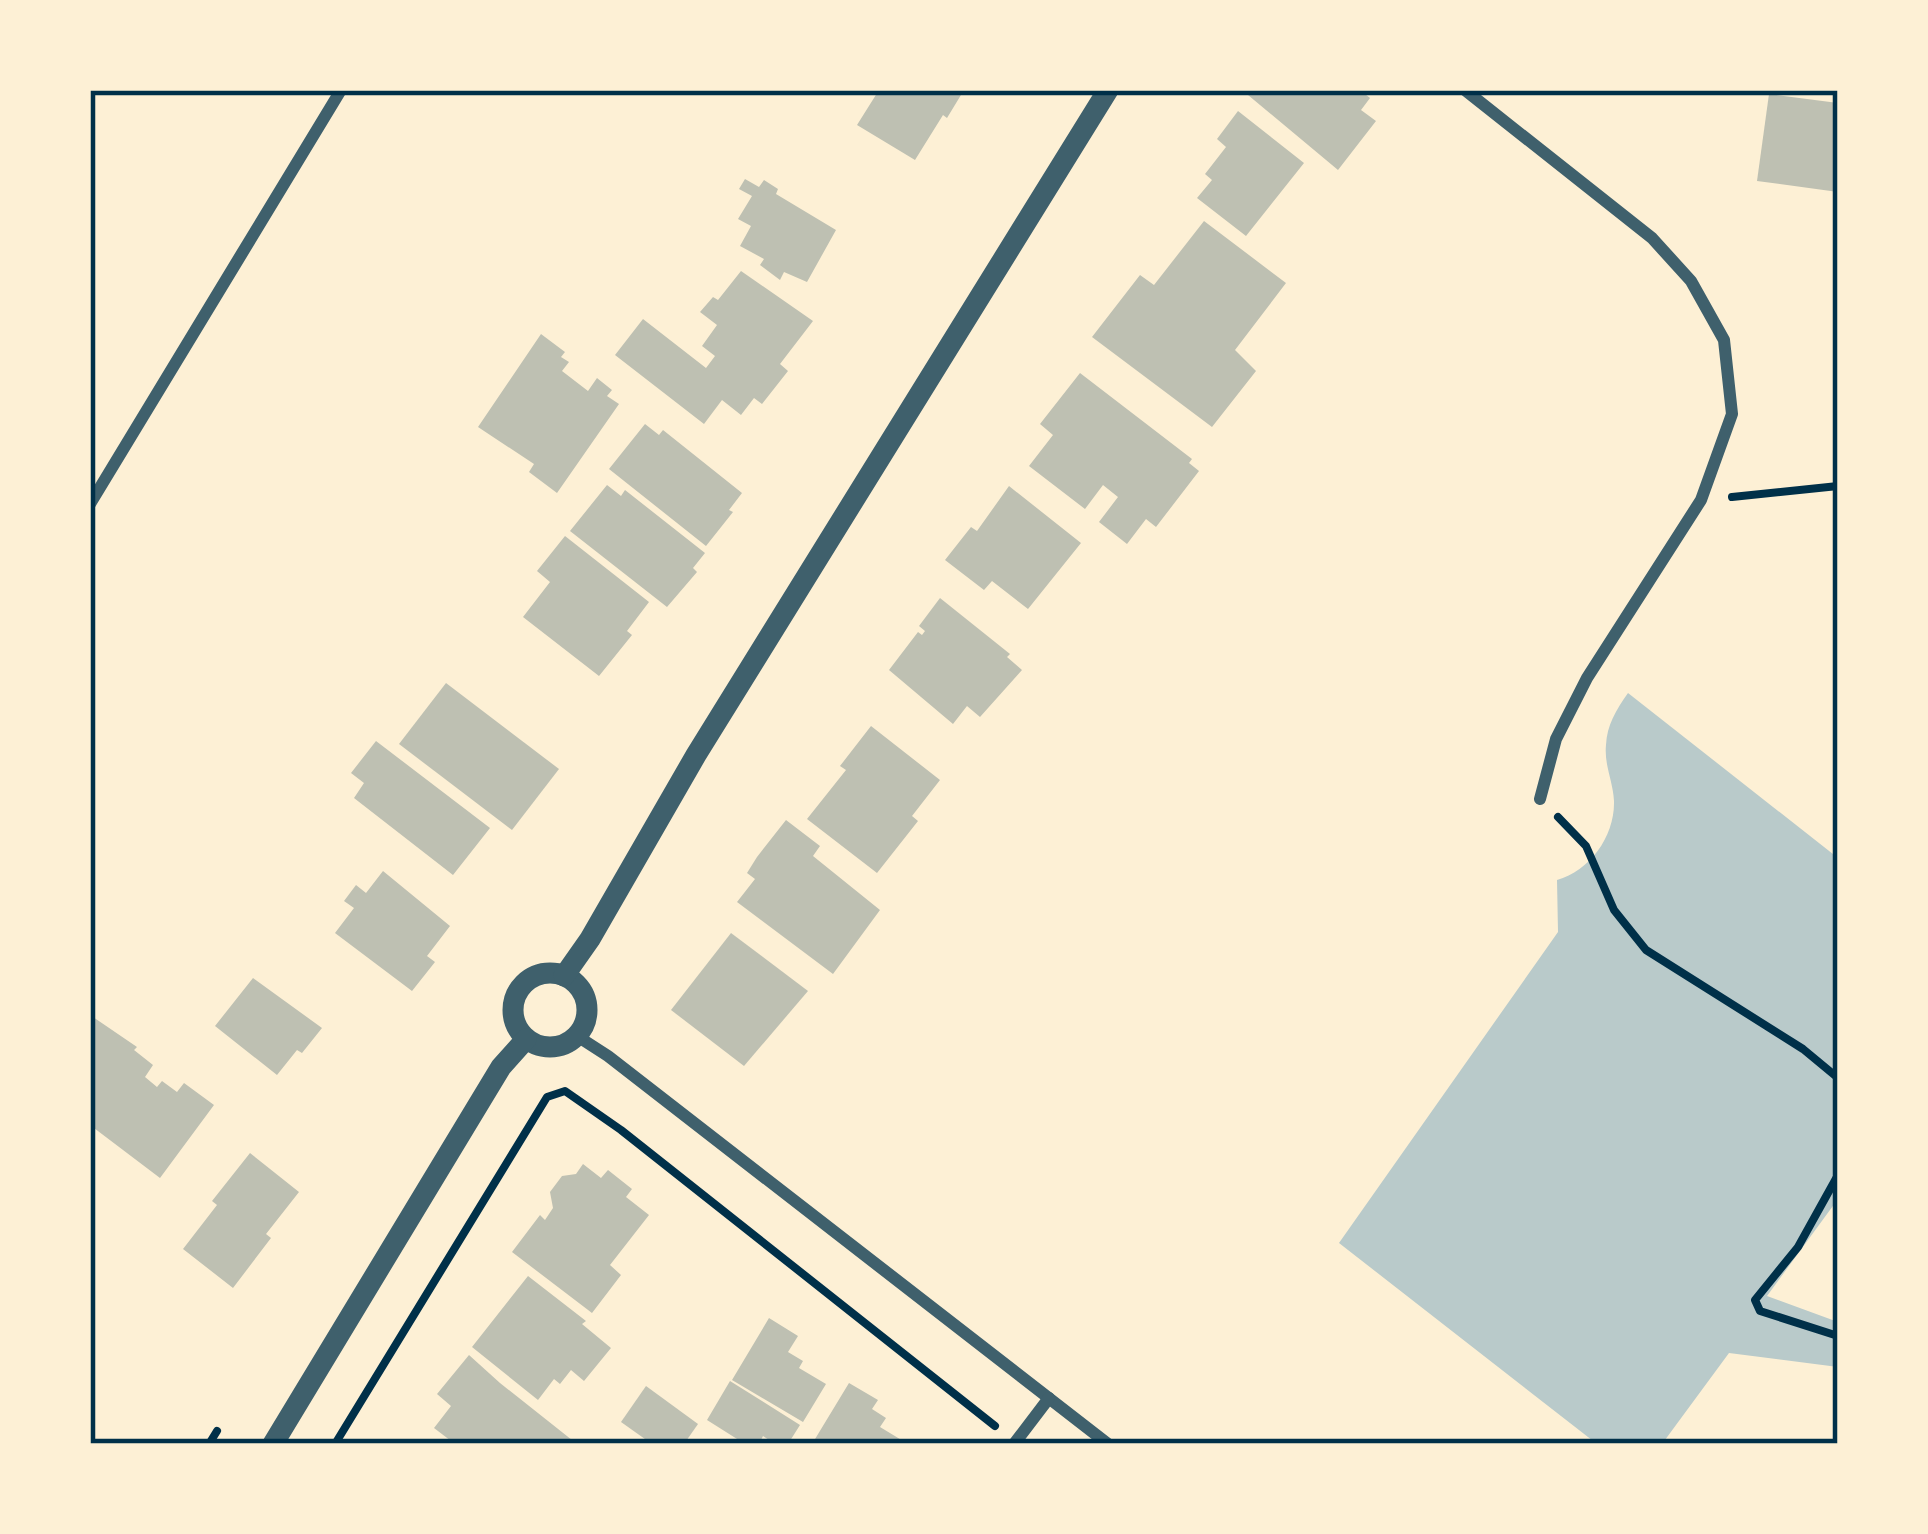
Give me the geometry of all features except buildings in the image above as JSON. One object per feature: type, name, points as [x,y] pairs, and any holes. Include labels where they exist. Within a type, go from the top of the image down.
[{"type":"street","points":[[90,504],[341,90]]},
{"type":"street","points":[[564,976],[1108,90]]},
{"type":"street","points":[[1465,90],[1652,238],[1691,281],[1724,340],[1732,414],[1701,500],[1587,678],[1556,739],[1540,799]]},
{"type":"street","points":[[564,976],[586,1001],[584,1024],[577,1036],[548,1047],[526,1040],[514,1020],[515,997],[530,978],[564,976]]},
{"type":"street","points":[[577,1036],[1108,1444]]},
{"type":"street","points":[[273,1444],[501,1067],[526,1040]]},
{"type":"street","points":[[1015,1443],[1048,1398]]},
{"type":"path","points":[[1701,500],[1838,486]]},
{"type":"path","points":[[1540,799],[1586,846],[1613,910],[1646,950],[1803,1049],[1838,1078]]},
{"type":"path","points":[[335,1444],[548,1097],[565,1091],[621,1130],[1015,1443]]},
{"type":"path","points":[[1838,1175],[1798,1247],[1755,1300],[1760,1311],[1838,1336]]},
{"type":"path","points":[[209,1444],[217,1431]]},
{"type":"shaded area","points":[[1628,693],[1838,858],[1838,1199],[1767,1296],[1838,1322],[1838,1367],[1729,1353],[1662,1444],[1597,1444],[1339,1243],[1558,932],[1557,880],[1590,860],[1610,827],[1614,801],[1607,738]]}]
